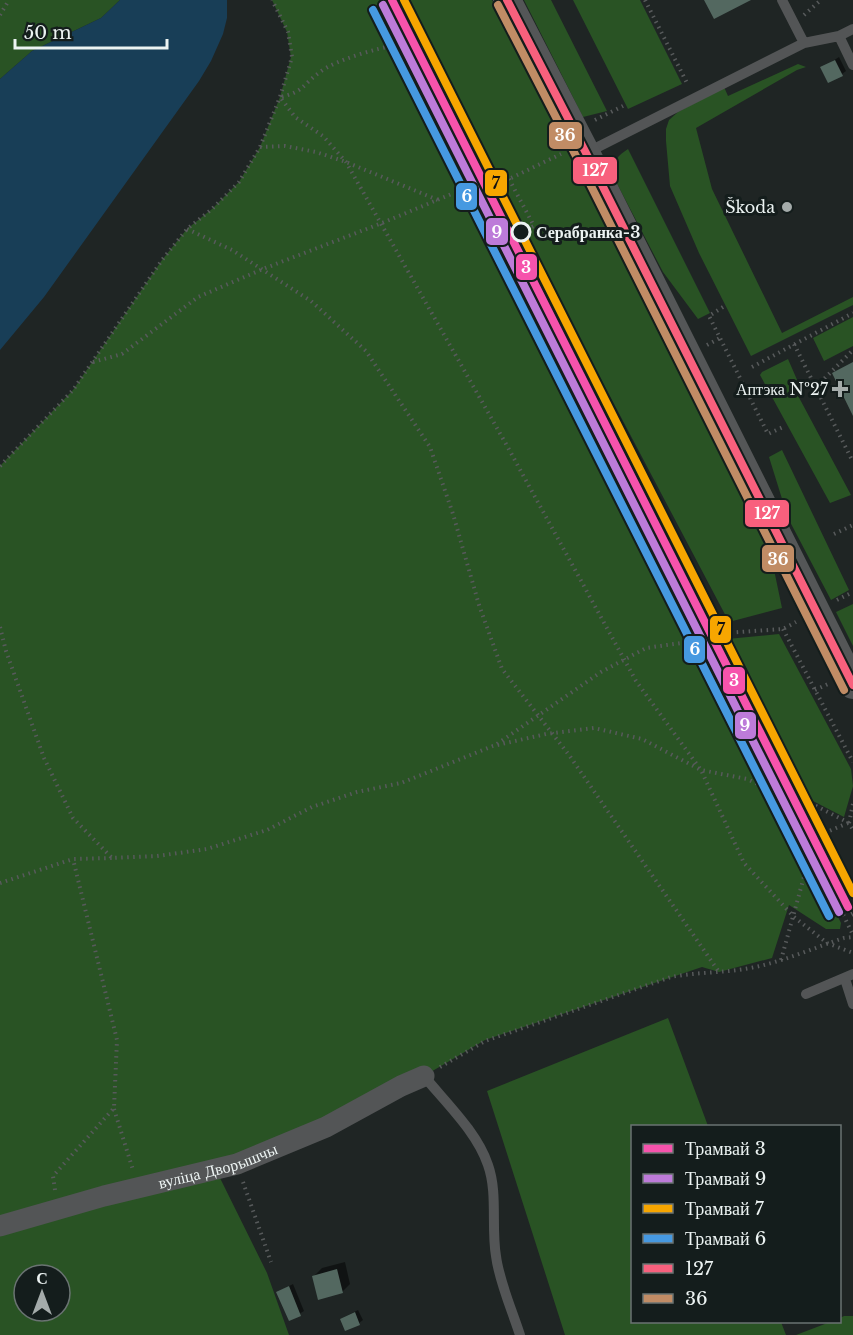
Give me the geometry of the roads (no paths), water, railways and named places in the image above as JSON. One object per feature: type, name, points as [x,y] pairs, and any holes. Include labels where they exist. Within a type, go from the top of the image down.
[{"type":"main road","points":[[507,0],[576,152],[853,685]]},
{"type":"street","name":"вуліца Дворышчы","points":[[0,1226],[237,1164],[326,1127],[424,1076]]},
{"type":"lane","points":[[782,0],[804,43]]},
{"type":"lane","points":[[576,152],[804,43],[839,36],[853,29]]},
{"type":"lane","points":[[839,36],[853,65]]},
{"type":"lane","points":[[806,994],[849,976],[853,1004]]},
{"type":"lane","points":[[424,1076],[478,1144],[488,1164],[492,1180],[496,1259],[520,1335]]},
{"type":"water","points":[[120,0],[227,0],[227,18],[223,34],[211,61],[199,81],[44,297],[0,350],[0,79],[32,51],[101,18]]},
{"type":"tram line","name":"3","points":[[392,0],[848,907]]},
{"type":"tram line","name":"7","points":[[404,0],[853,893]]},
{"type":"tram line","name":"9","points":[[383,5],[839,912]]},
{"type":"tram line","name":"6","points":[[373,10],[829,916]]},
{"type":"tram line","points":[[848,907],[853,916]]},
{"type":"place","name":"Škoda","points":[[787,207]]},
{"type":"place","name":"Серабранка-3","points":[[521,232]]},
{"type":"place","name":"Аптэка №27","points":[[840,389]]}]
